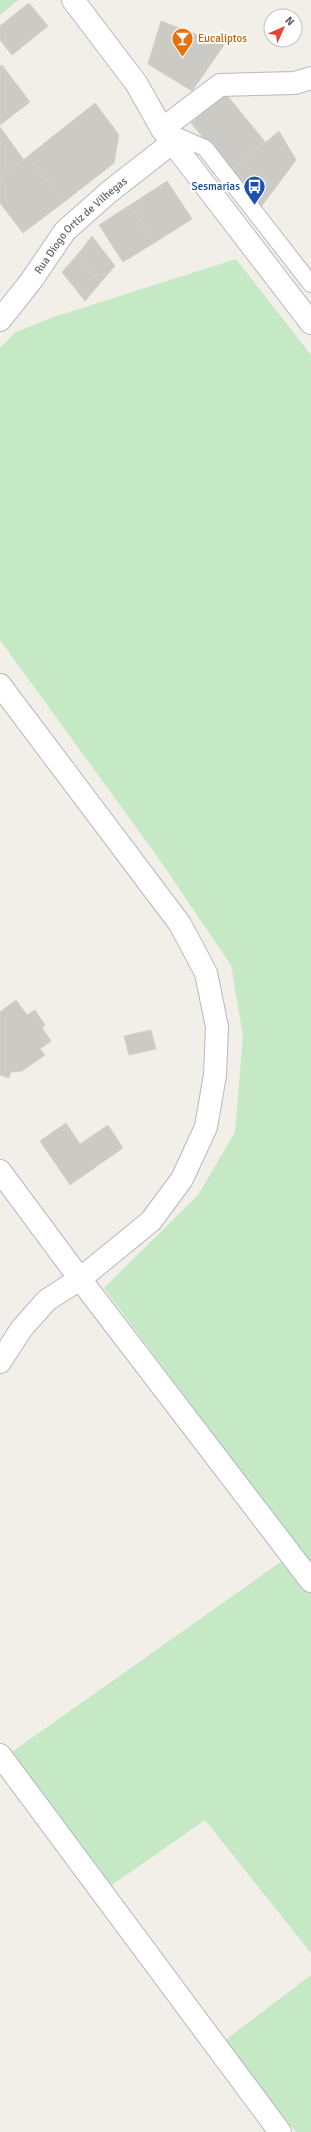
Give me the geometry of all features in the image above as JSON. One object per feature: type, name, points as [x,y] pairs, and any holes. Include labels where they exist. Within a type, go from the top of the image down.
[{"type":"street","points":[[73,0],[136,83],[167,135],[311,323]]},
{"type":"street","name":"Rua Diogo Ortiz de Vilhegas","points":[[0,320],[31,281],[65,231],[109,192],[220,85],[295,83],[311,78]]},
{"type":"street","points":[[0,685],[180,924],[206,974],[217,1027],[215,1075],[206,1127],[182,1179],[151,1221],[80,1279],[47,1300],[22,1328],[0,1362]]},
{"type":"street","points":[[0,1171],[80,1279],[311,1581]]},
{"type":"street","points":[[0,1755],[280,2132]]},
{"type":"lane","points":[[167,135],[205,148],[311,284]]},
{"type":"green space","points":[[0,0],[18,0],[0,15]]},
{"type":"green space","points":[[236,259],[311,355],[311,1953],[205,1820],[109,1887],[9,1754],[299,1549],[104,1288],[198,1195],[235,1132],[243,1036],[231,965],[157,856],[0,640],[0,348],[16,332],[54,317]]},
{"type":"green space","points":[[311,1975],[311,2132],[296,2132],[224,2041]]},
{"type":"building","points":[[29,3],[48,26],[12,55],[0,40],[0,26]]},
{"type":"building","points":[[161,21],[224,45],[192,91],[148,64]]},
{"type":"building","points":[[2,65],[30,102],[0,125],[0,66]]},
{"type":"building","points":[[226,94],[266,143],[231,171],[191,123]]},
{"type":"building","points":[[95,103],[119,135],[114,163],[64,202],[28,156]]},
{"type":"building","points":[[0,127],[24,160],[0,178]]},
{"type":"building","points":[[279,131],[296,160],[261,207],[231,171]]},
{"type":"building","points":[[28,156],[64,202],[23,233],[0,203],[0,178]]},
{"type":"building","points":[[167,181],[192,219],[154,243],[130,205]]},
{"type":"building","points":[[130,205],[154,243],[123,262],[99,225]]},
{"type":"building","points":[[92,236],[115,266],[100,283],[78,254]]},
{"type":"building","points":[[78,254],[100,283],[85,301],[62,272]]},
{"type":"building","points":[[16,1000],[27,1015],[35,1010],[45,1025],[42,1028],[51,1041],[40,1049],[45,1055],[22,1071],[11,1072],[9,1078],[0,1075],[0,1012]]},
{"type":"building","points":[[151,1030],[156,1049],[129,1055],[124,1036]]},
{"type":"building","points":[[66,1123],[80,1144],[108,1125],[123,1148],[70,1185],[40,1141]]},
{"type":"place","name":"Eucaliptos","points":[[182,58]]},
{"type":"place","name":"Sesmarias","points":[[255,206]]}]
